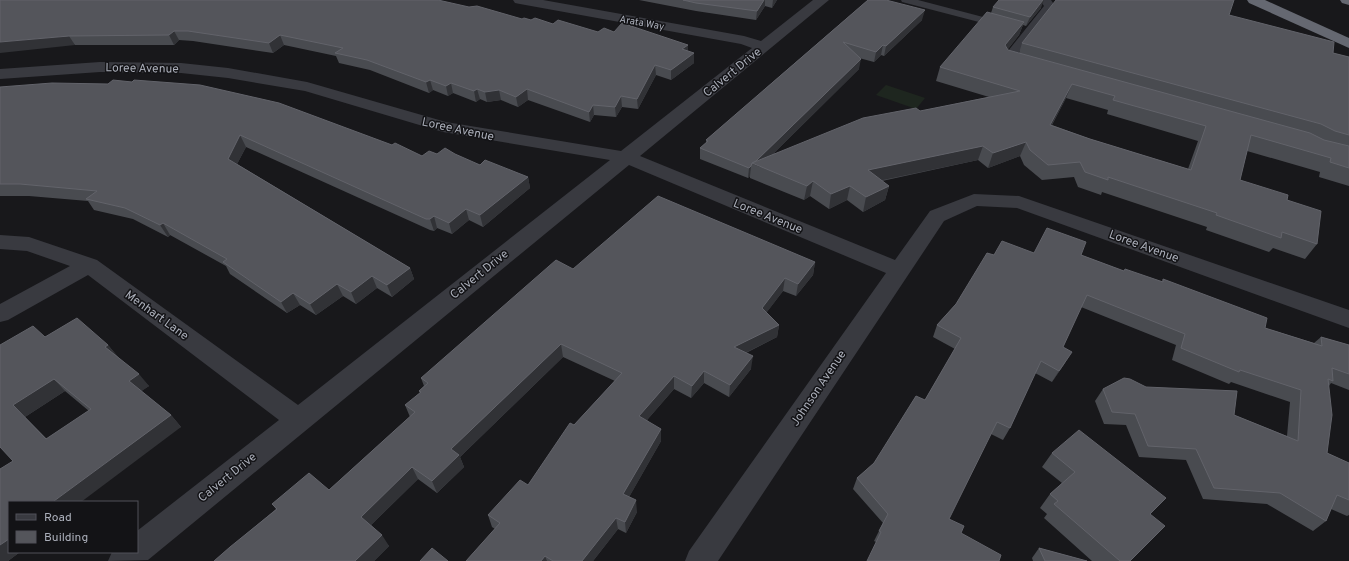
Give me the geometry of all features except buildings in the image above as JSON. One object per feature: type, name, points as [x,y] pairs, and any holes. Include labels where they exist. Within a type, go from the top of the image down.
[{"type":"highway","points":[[1254,0],[1349,44]]},
{"type":"street","name":"Arata Way","points":[[520,0],[744,40],[763,47]]},
{"type":"street","name":"Calvert Drive","points":[[138,549],[822,0]]},
{"type":"street","name":"Loree Avenue","points":[[0,74],[100,67],[181,68],[228,73],[307,87],[443,127],[489,136],[625,157],[899,270]]},
{"type":"street","name":"Loree Avenue","points":[[937,216],[974,200],[1019,202],[1349,319]]},
{"type":"street","name":"Johnson Avenue","points":[[700,561],[937,216]]},
{"type":"street","name":"Menhart Lane","points":[[0,242],[29,244],[89,265],[299,420]]},
{"type":"street","points":[[0,314],[89,265]]},
{"type":"street","points":[[123,561],[133,553]]},
{"type":"lane","points":[[906,0],[1029,32]]},
{"type":"lane","points":[[1030,66],[1008,60],[1050,6],[1045,0]]},
{"type":"shaded area","points":[[886,85],[925,98],[916,109],[876,95]]}]
